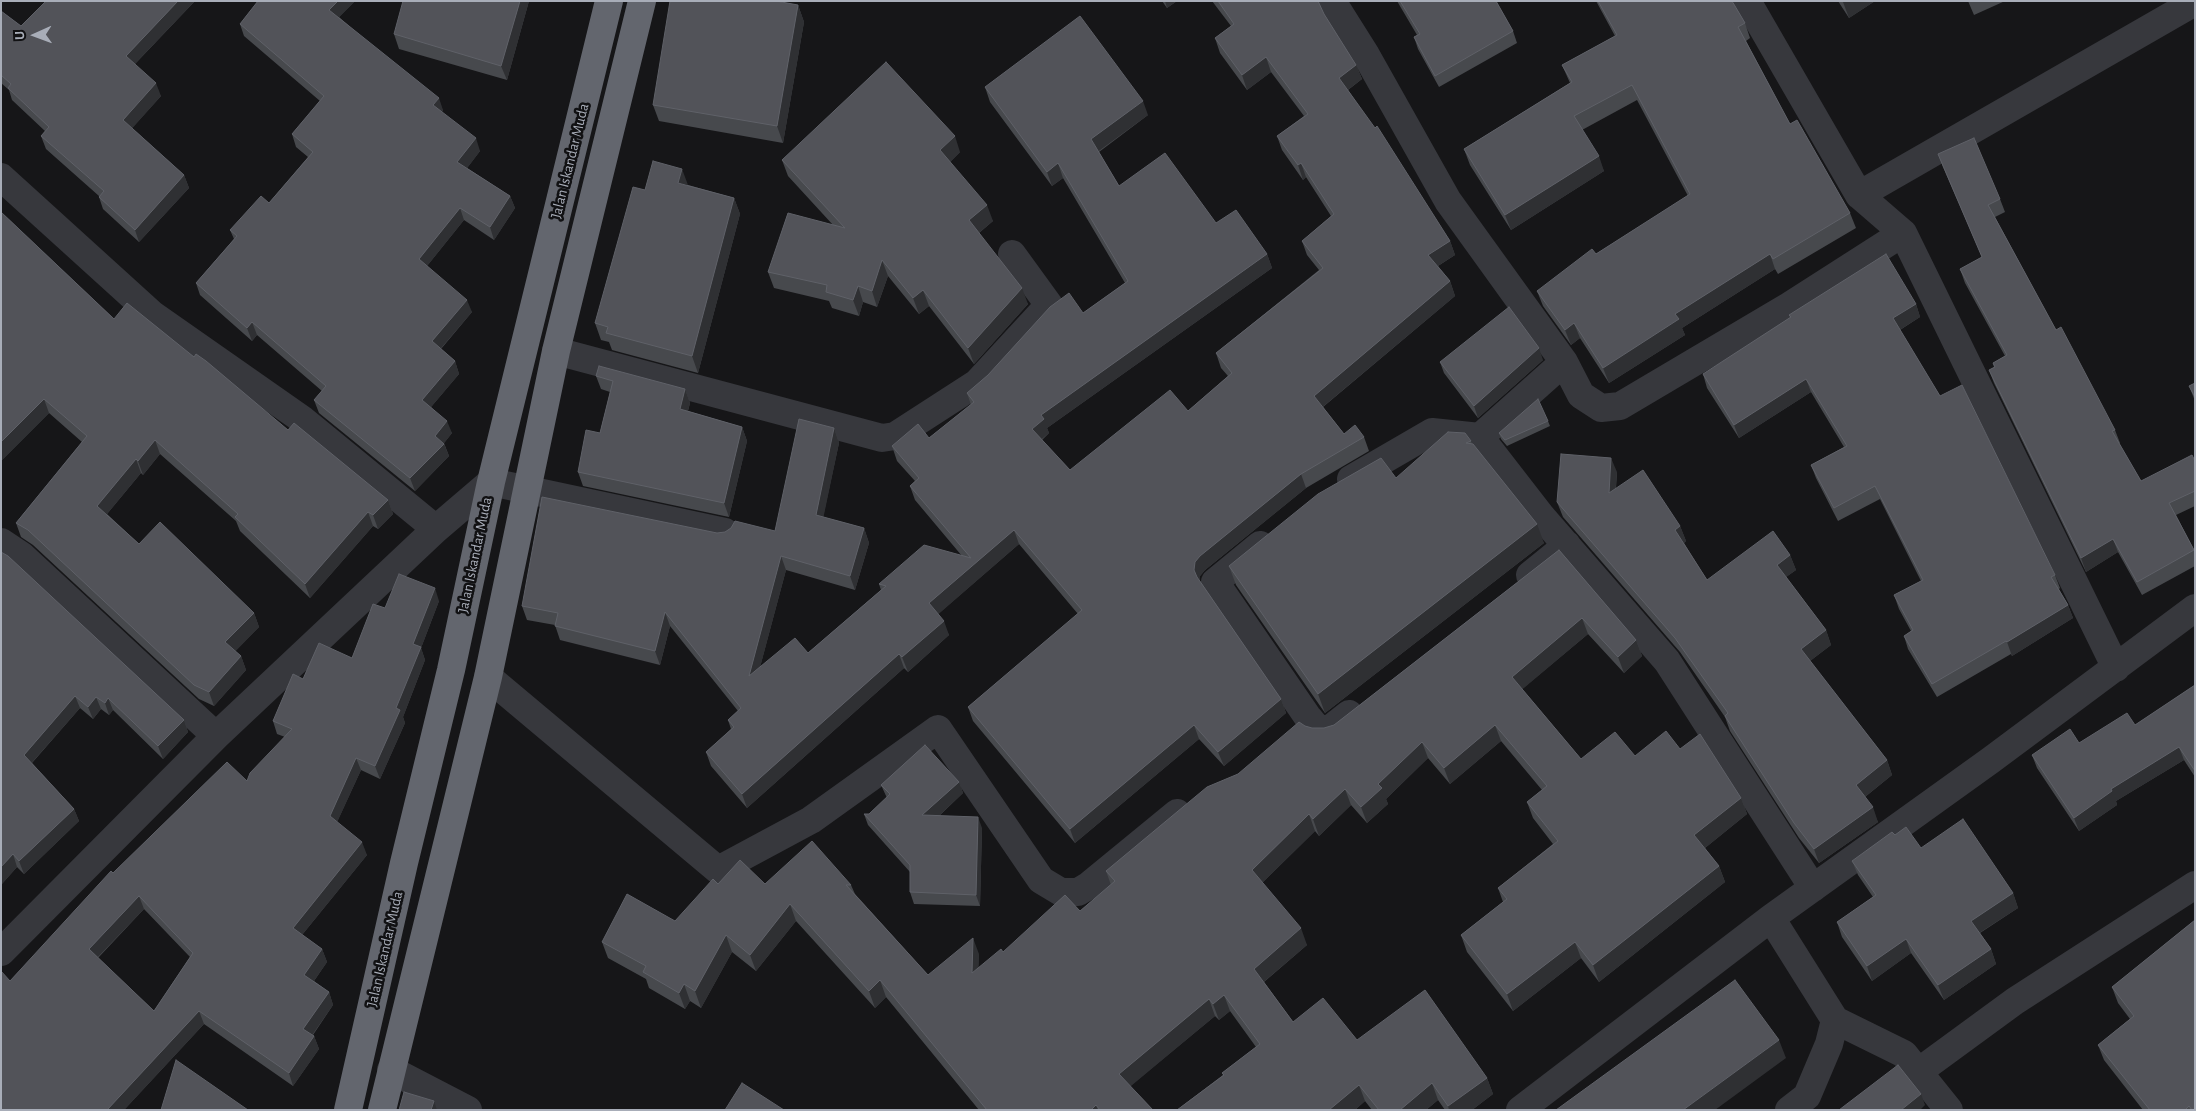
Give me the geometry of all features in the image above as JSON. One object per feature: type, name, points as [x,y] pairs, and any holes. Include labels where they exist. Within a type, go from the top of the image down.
[{"type":"highway","name":"Jalan Iskandar Muda","points":[[348,1110],[404,863],[451,670],[491,482],[609,1]]},
{"type":"highway","points":[[382,1110],[488,677],[556,351],[642,1]]},
{"type":"street","points":[[1332,1],[1366,55],[1448,201],[1564,362],[1581,395],[1601,408],[1620,406],[1790,306],[1903,234]]},
{"type":"street","points":[[1747,1],[1859,194],[1903,234],[2116,668]]},
{"type":"street","points":[[1859,194],[2195,2]]},
{"type":"street","points":[[1,177],[153,314],[303,420],[436,529]]},
{"type":"street","points":[[556,351],[882,438],[894,436],[977,383],[1049,305],[1012,254]]},
{"type":"street","points":[[1480,437],[1564,362]]},
{"type":"street","points":[[1332,490],[1432,432],[1480,437],[1567,545],[1667,661],[1813,888]]},
{"type":"street","points":[[1,952],[216,736],[436,529],[491,482],[725,532]]},
{"type":"street","points":[[1277,531],[1215,582],[1307,716],[1318,729],[1330,730],[1368,700]]},
{"type":"street","points":[[1,542],[22,556],[216,736]]},
{"type":"street","points":[[1514,587],[1567,545]]},
{"type":"street","points":[[1520,1110],[1770,918],[2116,668],[2195,608]]},
{"type":"street","points":[[488,677],[718,870],[811,820],[938,729],[1041,880],[1061,892],[1078,892],[1088,886],[1198,796]]},
{"type":"street","points":[[1285,735],[1307,716]]},
{"type":"street","points":[[1911,1063],[2015,1001],[2195,885]]},
{"type":"street","points":[[1770,918],[1835,1020],[1911,1063],[1949,1110]]},
{"type":"street","points":[[1789,1110],[1807,1096],[1829,1044],[1835,1020]]},
{"type":"street","points":[[391,1070],[468,1110]]},
{"type":"building","points":[[46,1],[178,1],[126,56],[156,83],[123,120],[184,175],[135,230],[99,197],[104,191],[41,136],[49,127],[8,88],[11,84],[1,75],[1,11],[21,26]]},
{"type":"building","points":[[258,1],[338,1],[329,10],[439,98],[433,105],[476,138],[457,162],[510,196],[490,227],[460,208],[419,259],[467,300],[432,341],[455,361],[422,400],[447,421],[435,436],[444,444],[410,478],[314,400],[326,386],[252,322],[247,328],[196,283],[237,236],[230,230],[261,196],[269,203],[313,152],[292,134],[324,96],[240,24]]},
{"type":"building","points":[[403,1],[520,1],[501,66],[394,34]]},
{"type":"building","points":[[670,1],[776,1],[798,5],[777,126],[653,105]]},
{"type":"building","points":[[1218,1],[1318,1],[1356,65],[1339,78],[1375,128],[1377,126],[1450,241],[1428,255],[1450,281],[1314,396],[1344,434],[1355,425],[1364,437],[1301,474],[1195,562],[1194,570],[1197,577],[1281,699],[1218,752],[1194,725],[1070,829],[968,707],[1082,610],[1014,530],[929,603],[944,621],[902,657],[899,654],[742,794],[706,752],[734,727],[728,720],[741,708],[665,612],[655,651],[555,626],[558,613],[522,606],[542,497],[717,533],[725,532],[731,528],[735,521],[775,531],[799,419],[834,428],[816,515],[864,528],[850,576],[781,556],[749,676],[795,638],[808,653],[886,586],[879,584],[924,545],[971,558],[910,486],[919,478],[892,446],[918,424],[929,438],[974,402],[967,393],[988,375],[1050,307],[1069,293],[1083,313],[1128,281],[1058,163],[1047,172],[985,87],[1080,16],[1143,101],[1091,139],[1119,186],[1165,153],[1216,223],[1236,210],[1267,254],[1041,415],[1044,419],[1032,429],[1070,470],[1170,390],[1188,411],[1232,373],[1216,353],[1323,268],[1302,241],[1334,214],[1301,163],[1298,165],[1277,136],[1308,114],[1266,57],[1242,75],[1215,38],[1234,24]]},
{"type":"building","points":[[1400,1],[1496,1],[1513,31],[1435,76],[1414,37],[1420,34]]},
{"type":"building","points":[[1598,1],[1732,1],[1745,23],[1738,27],[1790,124],[1797,120],[1850,213],[1773,259],[1770,254],[1675,314],[1679,319],[1603,368],[1574,323],[1565,330],[1537,291],[1592,249],[1596,254],[1690,194],[1632,85],[1574,116],[1599,156],[1505,215],[1464,149],[1572,82],[1562,65],[1617,35]]},
{"type":"building","points":[[886,62],[955,136],[940,150],[987,205],[969,220],[1022,288],[968,348],[923,290],[913,298],[882,260],[872,291],[858,286],[853,300],[826,292],[827,285],[768,272],[788,213],[845,228],[782,160]]},
{"type":"building","points":[[1974,138],[2000,199],[1988,205],[2056,330],[2061,327],[2115,430],[2112,431],[2141,481],[2192,455],[2195,461],[2195,491],[2169,503],[2194,550],[2137,582],[2113,539],[2081,558],[1989,370],[1995,367],[1993,363],[2007,355],[1960,269],[1982,257],[1938,154]]},
{"type":"building","points":[[653,161],[682,169],[678,183],[734,198],[692,356],[606,333],[608,327],[595,323],[633,187],[645,190]]},
{"type":"building","points":[[1,212],[114,319],[127,303],[194,357],[196,354],[206,361],[288,430],[294,423],[388,500],[373,515],[368,512],[305,584],[235,517],[238,514],[155,440],[138,461],[136,459],[97,506],[139,544],[160,522],[254,613],[225,642],[241,656],[209,692],[194,685],[28,530],[16,523],[87,436],[44,399],[1,442]]},
{"type":"building","points":[[1886,254],[1916,304],[1893,318],[1940,396],[1962,385],[2055,575],[2051,577],[2068,605],[1932,684],[1904,636],[1913,630],[1894,595],[1923,580],[1875,486],[1834,508],[1811,465],[1847,446],[1806,379],[1734,425],[1703,374],[1791,317],[1789,315]]},
{"type":"building","points":[[1509,307],[1539,348],[1474,406],[1440,362]]},
{"type":"building","points":[[599,366],[685,389],[680,409],[742,427],[724,503],[578,472],[586,430],[600,433],[613,381],[596,376]]},
{"type":"building","points":[[2195,383],[2195,397],[2189,386]]},
{"type":"building","points":[[1538,399],[1548,421],[1505,440],[1499,433]]},
{"type":"building","points":[[1448,432],[1465,433],[1471,441],[1466,443],[1473,444],[1537,524],[1318,694],[1229,566],[1318,494],[1381,458],[1396,478]]},
{"type":"building","points":[[1561,454],[1611,458],[1609,493],[1643,470],[1680,526],[1675,530],[1707,580],[1773,531],[1790,555],[1777,565],[1826,630],[1801,649],[1887,760],[1856,785],[1873,807],[1814,849],[1794,823],[1725,716],[1728,713],[1675,638],[1557,502]]},
{"type":"building","points":[[1559,550],[1636,640],[1618,657],[1582,618],[1512,677],[1581,759],[1615,732],[1635,756],[1666,731],[1680,749],[1700,734],[1741,798],[1694,835],[1719,866],[1593,965],[1575,942],[1507,994],[1461,935],[1507,899],[1498,888],[1558,841],[1527,802],[1547,786],[1495,725],[1444,768],[1422,742],[1378,784],[1382,788],[1361,807],[1345,789],[1313,819],[1309,814],[1252,870],[1301,928],[1254,969],[1293,1022],[1323,998],[1357,1040],[1425,990],[1487,1078],[1448,1106],[1432,1083],[1400,1110],[1379,1110],[1359,1085],[1329,1110],[1177,1110],[1224,1075],[1222,1073],[1260,1044],[1224,995],[1213,1004],[1209,999],[1119,1074],[1153,1110],[1100,1110],[1096,1105],[1091,1110],[987,1110],[880,980],[869,991],[790,904],[750,955],[726,935],[695,991],[684,984],[679,993],[643,972],[646,966],[602,942],[627,894],[675,921],[713,879],[718,884],[740,860],[765,884],[812,841],[851,885],[846,885],[928,975],[973,938],[972,973],[1001,949],[1003,952],[1065,895],[1080,911],[1115,881],[1106,871],[1207,787],[1238,774],[1299,722],[1312,728],[1324,728],[1334,725]]},
{"type":"building","points":[[1,552],[8,556],[184,720],[158,746],[108,698],[105,703],[96,697],[88,707],[75,696],[24,755],[74,809],[19,861],[13,854],[1,867]]},
{"type":"building","points":[[399,574],[435,588],[413,644],[421,647],[396,708],[400,710],[375,766],[356,758],[330,816],[362,842],[293,928],[322,949],[304,975],[329,992],[303,1029],[314,1036],[289,1073],[199,1011],[107,1110],[1,1110],[1,971],[10,981],[111,871],[113,873],[227,762],[247,781],[250,773],[292,729],[273,721],[293,674],[303,679],[319,643],[352,658],[373,604],[385,608]],"holes":[[[139,896],[193,953],[154,1011],[89,949]]]},
{"type":"building","points":[[2195,685],[2195,771],[2179,747],[2111,789],[2112,791],[2074,818],[2032,755],[2070,729],[2079,743],[2127,713],[2135,725]]},
{"type":"building","points":[[925,745],[959,782],[922,815],[978,817],[976,895],[910,892],[910,865],[864,814],[869,814],[890,794],[881,785]]},
{"type":"building","points":[[1963,819],[2013,893],[1971,921],[1991,949],[1938,985],[1906,939],[1867,966],[1837,922],[1876,895],[1852,861],[1892,832],[1895,835],[1906,827],[1921,848]]},
{"type":"building","points":[[2195,920],[2195,1110],[2192,1110],[2189,1106],[2185,1110],[2150,1110],[2098,1045],[2134,1016],[2112,987]]},
{"type":"building","points":[[1735,980],[1779,1040],[1683,1110],[1556,1110]]},
{"type":"building","points":[[176,1060],[248,1110],[161,1110]]},
{"type":"building","points":[[1898,1065],[1921,1094],[1901,1110],[1839,1110]]},
{"type":"building","points":[[742,1083],[784,1110],[725,1110]]},
{"type":"building","points":[[404,1092],[434,1101],[431,1110],[399,1110]]}]
